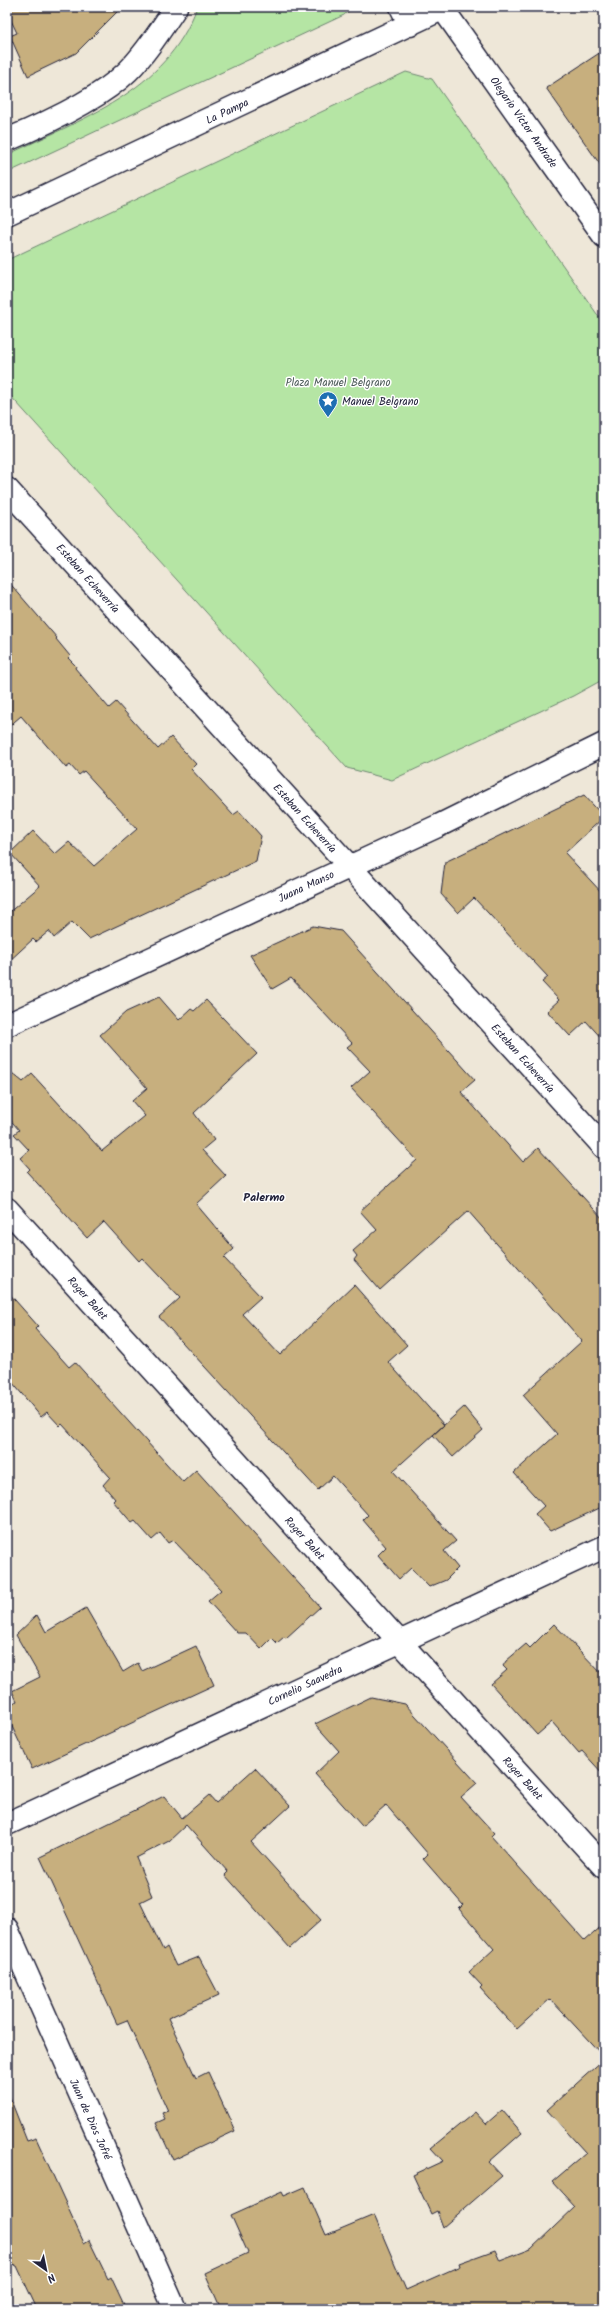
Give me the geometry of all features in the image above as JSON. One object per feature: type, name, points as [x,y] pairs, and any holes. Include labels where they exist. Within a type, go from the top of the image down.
[{"type":"street","points":[[7,140],[95,96],[112,85],[142,55],[176,7]]},
{"type":"street","name":"La Pampa","points":[[7,214],[405,16],[445,8]]},
{"type":"street","name":"Olegario Víctor Andrade","points":[[445,8],[604,236]]},
{"type":"street","name":"Esteban Echeverría","points":[[7,489],[604,1147]]},
{"type":"street","name":"Juana Manso","points":[[7,1025],[349,866],[604,744]]},
{"type":"street","name":"Roger Balet","points":[[7,1209],[604,1867]]},
{"type":"street","name":"Cornelio Saavedra","points":[[7,1824],[604,1547]]},
{"type":"street","name":"Juan de Dios Jofré","points":[[7,1930],[175,2309]]},
{"type":"green space","points":[[197,7],[353,7],[344,15],[7,173],[7,155],[91,115],[143,82],[165,61],[183,36]]},
{"type":"green space","name":"Plaza Manuel Belgrano","points":[[406,72],[432,79],[604,324],[604,679],[573,696],[392,780],[347,768],[7,392],[7,260]]},
{"type":"building","points":[[7,7],[122,7],[76,53],[28,76],[10,36],[17,33],[7,12]]},
{"type":"building","points":[[604,50],[604,170],[546,88]]},
{"type":"building","points":[[7,580],[57,638],[56,639],[70,656],[68,658],[76,666],[75,668],[109,708],[116,702],[158,749],[171,737],[196,764],[191,769],[233,815],[239,811],[261,836],[256,861],[89,939],[72,922],[54,938],[49,931],[36,942],[33,939],[7,963],[7,914],[40,886],[10,853],[33,831],[55,854],[69,842],[94,866],[137,829],[84,771],[79,775],[70,765],[66,768],[21,716],[7,728]]},
{"type":"building","points":[[584,795],[604,817],[565,853],[604,895],[604,1041],[586,1021],[570,1036],[547,1011],[559,1000],[542,982],[548,977],[474,898],[458,913],[441,894],[445,862]]},
{"type":"building","points":[[313,926],[341,931],[475,1080],[461,1092],[523,1162],[538,1148],[604,1220],[604,1506],[550,1531],[535,1514],[544,1506],[514,1473],[557,1434],[523,1395],[582,1341],[468,1211],[380,1290],[354,1260],[357,1256],[353,1251],[377,1230],[360,1211],[417,1160],[351,1088],[370,1071],[347,1047],[352,1043],[291,978],[272,989],[250,955]]},
{"type":"building","points":[[159,997],[179,1020],[191,1009],[194,1011],[206,1000],[257,1054],[194,1113],[214,1140],[202,1150],[226,1176],[196,1204],[234,1249],[224,1258],[261,1297],[242,1314],[280,1355],[354,1285],[407,1345],[388,1362],[444,1425],[393,1471],[456,1541],[444,1551],[458,1568],[446,1580],[429,1587],[411,1568],[399,1579],[378,1555],[386,1547],[363,1520],[368,1515],[333,1476],[318,1490],[159,1317],[180,1298],[142,1258],[139,1261],[104,1222],[87,1238],[27,1172],[30,1169],[20,1158],[29,1150],[14,1134],[19,1130],[7,1116],[7,1069],[23,1082],[32,1074],[102,1151],[145,1116],[132,1101],[147,1088],[100,1035],[126,1012]]},
{"type":"building","points":[[7,1291],[38,1326],[35,1329],[69,1367],[75,1362],[183,1482],[196,1470],[320,1607],[286,1638],[284,1637],[277,1643],[272,1638],[261,1649],[246,1633],[237,1633],[208,1601],[221,1590],[173,1540],[168,1543],[160,1533],[152,1540],[135,1521],[132,1523],[113,1501],[115,1499],[103,1485],[110,1477],[62,1424],[60,1426],[47,1412],[41,1417],[7,1376]]},
{"type":"building","points":[[464,1407],[483,1430],[453,1457],[433,1435]]},
{"type":"building","points":[[86,1608],[123,1672],[138,1663],[142,1671],[196,1646],[214,1685],[32,1769],[7,1716],[7,1706],[17,1701],[12,1691],[40,1677],[16,1635],[37,1615],[46,1632]]},
{"type":"building","points":[[554,1624],[604,1676],[604,1775],[582,1751],[579,1753],[552,1722],[537,1735],[491,1684],[507,1670],[503,1666],[506,1661],[526,1644],[530,1648]]},
{"type":"building","points":[[371,1697],[405,1704],[477,1783],[461,1797],[494,1833],[491,1836],[585,1941],[604,1924],[604,2057],[550,1999],[517,2029],[480,1988],[482,1986],[469,1972],[494,1949],[459,1909],[463,1905],[423,1859],[428,1854],[386,1805],[362,1826],[315,1774],[339,1751],[315,1724]]},
{"type":"building","points":[[255,1768],[290,1806],[251,1842],[321,1920],[290,1948],[225,1875],[228,1872],[186,1825],[169,1841],[136,1858],[152,1896],[140,1902],[163,1950],[167,1947],[176,1966],[199,1957],[219,1995],[168,2018],[196,2078],[208,2072],[235,2131],[173,2160],[156,2123],[165,2119],[162,2113],[168,2111],[127,2020],[117,2024],[40,1857],[164,1796],[182,1818],[209,1795],[216,1803]]},
{"type":"building","points":[[604,2059],[604,2309],[221,2309],[205,2273],[248,2253],[231,2215],[282,2192],[284,2196],[305,2187],[326,2235],[374,2215],[406,2290],[460,2266],[459,2263],[495,2250],[500,2261],[531,2249],[575,2207],[552,2182],[586,2153],[547,2110]]},
{"type":"building","points":[[8,2093],[27,2141],[36,2138],[84,2243],[89,2240],[108,2279],[111,2277],[126,2309],[37,2309],[17,2266],[7,2264]]},
{"type":"building","points":[[502,2110],[522,2133],[489,2162],[502,2176],[443,2227],[437,2211],[431,2214],[413,2175],[443,2161],[431,2148],[475,2112],[486,2124]]},
{"type":"place","name":"Manuel Belgrano","points":[[328,418]]},
{"type":"district","name":"Palermo","points":[[264,1197]]}]
